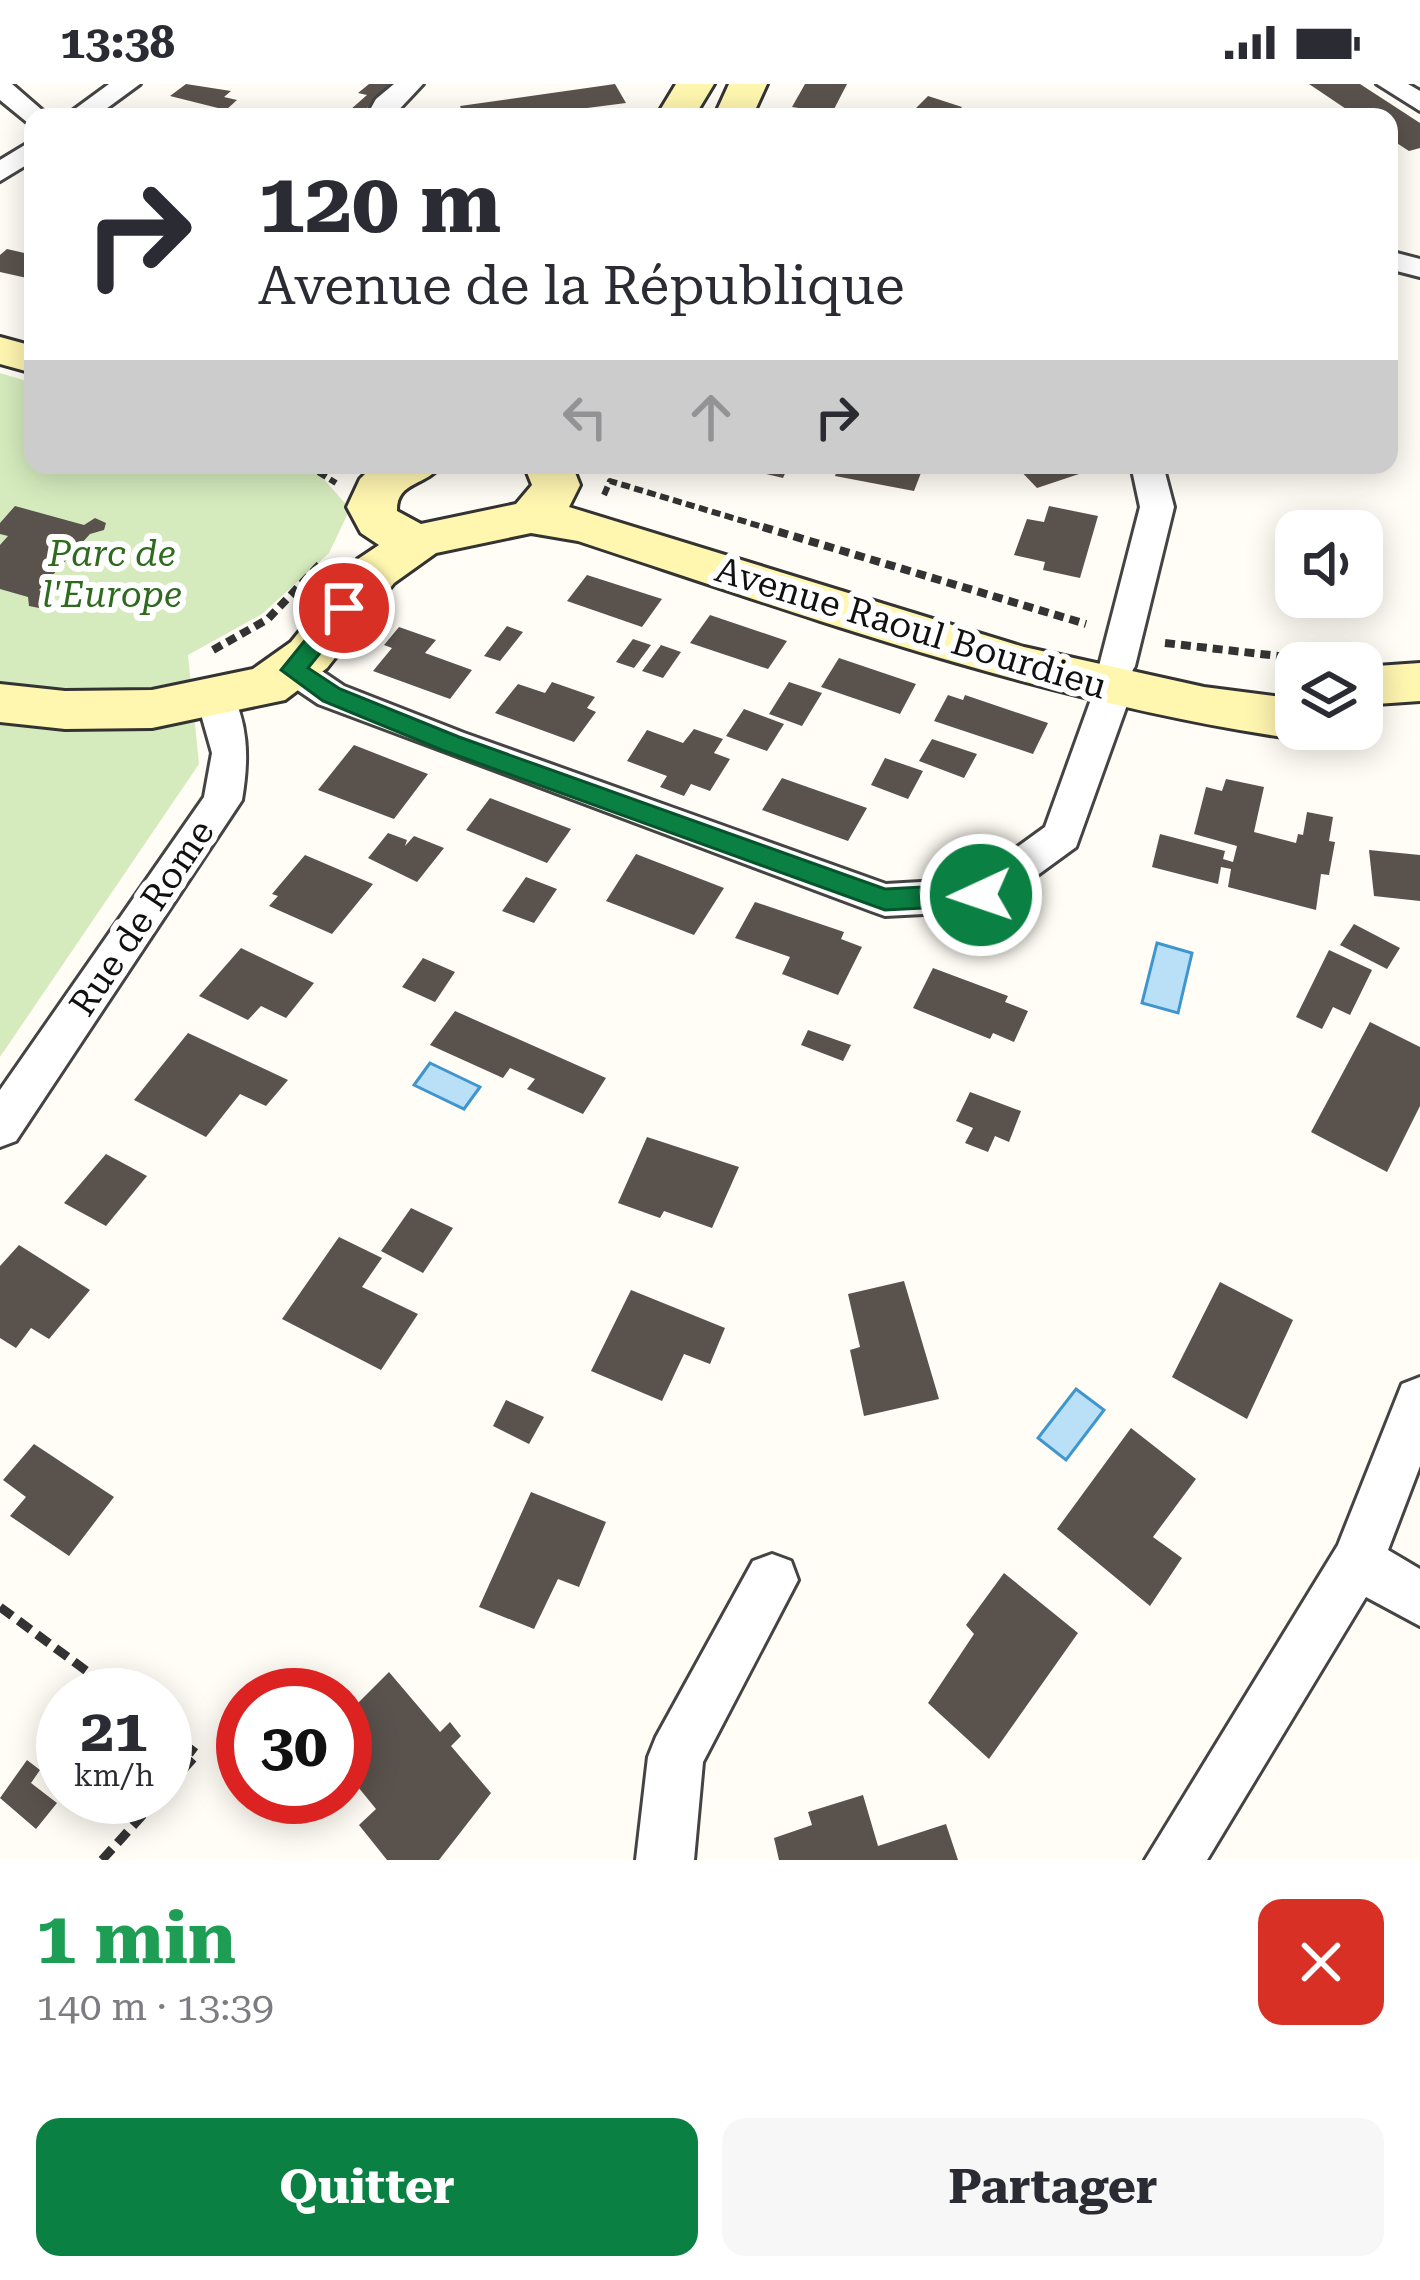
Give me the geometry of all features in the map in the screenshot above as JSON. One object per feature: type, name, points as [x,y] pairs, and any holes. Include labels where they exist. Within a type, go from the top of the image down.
[{"type":"street","points":[[91,108],[127,84]]},
{"type":"street","points":[[384,108],[410,84]]},
{"type":"street","points":[[1390,84],[1420,103]]},
{"type":"street","points":[[0,87],[27,108]]},
{"type":"street","points":[[0,173],[24,155]]},
{"type":"street","points":[[293,670],[332,695],[451,743],[885,900],[981,895],[1062,836],[1108,715],[1156,507],[1149,474]]},
{"type":"street","name":"Avenue Raoul Bourdieu","points":[[558,493],[584,526],[1022,666],[1119,663],[1212,710],[1275,717]]},
{"type":"street","name":"Avenue Raoul Bourdieu","points":[[395,494],[558,493],[1033,645],[1233,684],[1275,686]]},
{"type":"street","points":[[0,703],[65,710],[152,709],[214,693],[266,687],[293,670],[364,583],[395,494]]},
{"type":"street","points":[[214,693],[311,618],[348,577],[395,494]]},
{"type":"street","points":[[1383,675],[1420,682]]},
{"type":"street","name":"Rue de Rome","points":[[0,1127],[223,800],[231,753],[214,693]]},
{"type":"street","points":[[1383,721],[1420,721]]},
{"type":"street","points":[[1174,1860],[1357,1562],[1420,1400]]},
{"type":"street","points":[[1357,1562],[1420,1598]]},
{"type":"street","points":[[665,1860],[676,1757],[772,1580]]},
{"type":"path","points":[[558,493],[610,481],[1069,623],[1119,663],[1223,652],[1275,656]]},
{"type":"path","points":[[0,1607],[82,1668]]},
{"type":"path","points":[[102,1860],[135,1824]]},
{"type":"green space","name":"Parc de l'Europe","points":[[0,373],[24,380],[24,474],[319,474],[350,509],[329,553],[262,614],[188,655],[199,764],[0,1057]]},
{"type":"water","points":[[1157,943],[1192,953],[1178,1013],[1142,1003]]},
{"type":"water","points":[[430,1063],[480,1087],[464,1109],[414,1085]]},
{"type":"water","points":[[1076,1389],[1104,1410],[1066,1460],[1038,1438]]},
{"type":"building","points":[[186,84],[231,91],[224,97],[237,100],[228,108],[218,108],[170,96]]},
{"type":"building","points":[[369,84],[396,84],[367,108],[352,108],[367,95],[358,93]]},
{"type":"building","points":[[615,84],[626,103],[587,108],[460,106]]},
{"type":"building","points":[[805,84],[847,84],[835,108],[792,107]]},
{"type":"building","points":[[1309,84],[1360,84],[1397,108],[1345,108]]},
{"type":"building","points":[[928,96],[962,107],[961,108],[916,108]]},
{"type":"building","points":[[1398,109],[1420,123],[1420,148],[1409,151],[1398,144]]},
{"type":"building","points":[[7,249],[24,253],[24,277],[0,272],[0,255]]},
{"type":"building","points":[[836,474],[921,474],[914,491]]},
{"type":"building","points":[[1024,474],[1079,474],[1037,488]]},
{"type":"building","points":[[15,506],[84,525],[95,518],[106,523],[39,590],[52,597],[39,608],[29,606],[28,597],[0,589],[0,545],[8,536],[0,534],[0,523]]},
{"type":"building","points":[[1049,506],[1098,516],[1080,578],[1043,570],[1045,562],[1014,555],[1027,519],[1044,522]]},
{"type":"building","points":[[587,575],[662,599],[642,627],[567,601]]},
{"type":"building","points":[[710,615],[787,641],[768,669],[690,643]]},
{"type":"building","points":[[507,626],[523,632],[500,661],[484,656]]},
{"type":"building","points":[[399,627],[436,640],[425,653],[472,670],[450,699],[373,671],[392,648],[384,645]]},
{"type":"building","points":[[633,639],[651,645],[634,668],[616,662]]},
{"type":"building","points":[[661,645],[681,652],[663,678],[642,671]]},
{"type":"building","points":[[839,658],[916,684],[900,714],[821,687]]},
{"type":"building","points":[[552,682],[595,697],[587,708],[596,712],[574,742],[495,713],[518,684],[545,693]]},
{"type":"building","points":[[789,682],[822,693],[802,726],[769,714]]},
{"type":"building","points":[[948,695],[963,700],[965,695],[1048,723],[1033,754],[934,721]]},
{"type":"building","points":[[744,709],[784,724],[767,751],[726,736]]},
{"type":"building","points":[[694,729],[723,739],[714,753],[730,759],[710,791],[691,784],[684,796],[660,787],[667,776],[627,761],[647,730],[683,743]]},
{"type":"building","points":[[932,739],[977,754],[964,778],[919,761]]},
{"type":"building","points":[[354,745],[428,774],[394,819],[318,790]]},
{"type":"building","points":[[885,758],[923,771],[908,799],[871,785]]},
{"type":"building","points":[[782,778],[867,808],[848,841],[762,810]]},
{"type":"building","points":[[1226,779],[1264,787],[1254,832],[1296,843],[1298,834],[1303,835],[1307,812],[1333,817],[1329,841],[1335,842],[1329,875],[1321,874],[1316,910],[1228,887],[1231,869],[1221,867],[1218,884],[1152,867],[1160,834],[1225,851],[1223,859],[1233,862],[1237,846],[1194,834],[1206,787],[1222,791]]},
{"type":"building","points":[[490,798],[571,829],[547,863],[466,830]]},
{"type":"building","points":[[388,833],[407,840],[405,846],[414,836],[444,848],[417,882],[368,858]]},
{"type":"building","points":[[1369,850],[1420,855],[1420,901],[1374,896]]},
{"type":"building","points":[[636,854],[724,888],[694,935],[606,901]]},
{"type":"building","points":[[305,855],[373,884],[332,934],[269,906],[278,896],[272,894]]},
{"type":"building","points":[[526,877],[557,889],[534,923],[502,911]]},
{"type":"building","points":[[755,902],[844,932],[841,939],[862,947],[838,995],[782,974],[790,957],[735,938]]},
{"type":"building","points":[[1354,924],[1400,948],[1387,969],[1340,945]]},
{"type":"building","points":[[241,948],[314,983],[286,1018],[261,1006],[248,1020],[199,996]]},
{"type":"building","points":[[1329,950],[1372,970],[1350,1015],[1333,1007],[1322,1029],[1296,1017]]},
{"type":"building","points":[[423,958],[455,972],[435,1002],[402,987]]},
{"type":"building","points":[[933,968],[1008,996],[1005,1002],[1028,1011],[1014,1042],[993,1033],[990,1039],[913,1008]]},
{"type":"building","points":[[455,1011],[606,1078],[583,1114],[527,1089],[535,1079],[510,1068],[503,1078],[430,1045]]},
{"type":"building","points":[[1370,1022],[1420,1047],[1420,1106],[1387,1172],[1311,1132]]},
{"type":"building","points":[[808,1030],[851,1045],[843,1061],[801,1045]]},
{"type":"building","points":[[188,1033],[288,1080],[266,1106],[240,1094],[206,1137],[134,1100]]},
{"type":"building","points":[[970,1092],[1021,1111],[1009,1142],[995,1136],[988,1152],[965,1143],[973,1128],[956,1121]]},
{"type":"building","points":[[647,1137],[739,1167],[712,1228],[664,1211],[660,1218],[618,1203]]},
{"type":"building","points":[[106,1154],[147,1176],[106,1226],[64,1203]]},
{"type":"building","points":[[411,1208],[453,1228],[423,1273],[381,1251]]},
{"type":"building","points":[[339,1237],[382,1258],[362,1287],[418,1314],[381,1370],[282,1319]]},
{"type":"building","points":[[19,1245],[90,1290],[49,1339],[31,1328],[16,1348],[0,1338],[0,1266]]},
{"type":"building","points":[[904,1281],[939,1399],[864,1416],[850,1350],[860,1347],[848,1294]]},
{"type":"building","points":[[1220,1282],[1293,1320],[1247,1419],[1172,1377]]},
{"type":"building","points":[[631,1290],[725,1328],[710,1364],[684,1354],[662,1401],[591,1371]]},
{"type":"building","points":[[506,1400],[544,1417],[529,1444],[493,1426]]},
{"type":"building","points":[[1131,1428],[1196,1479],[1153,1537],[1182,1558],[1150,1606],[1057,1529]]},
{"type":"building","points":[[34,1444],[114,1497],[69,1556],[10,1516],[26,1497],[3,1480]]},
{"type":"building","points":[[531,1492],[606,1522],[579,1587],[558,1579],[534,1629],[479,1607]]},
{"type":"building","points":[[1004,1573],[1078,1633],[989,1759],[928,1703],[974,1634],[966,1625]]},
{"type":"building","points":[[389,1672],[440,1732],[450,1722],[461,1736],[451,1746],[491,1793],[439,1860],[387,1860],[359,1825],[372,1824],[376,1809],[372,1804],[372,1689]]},
{"type":"building","points":[[27,1760],[36,1767],[31,1783],[36,1787],[36,1824],[40,1824],[36,1829],[0,1798]]},
{"type":"building","points":[[863,1795],[878,1846],[946,1824],[958,1860],[779,1860],[774,1838],[812,1825],[808,1812]]},
{"type":"route","points":[[344,608],[293,670],[332,695],[451,743],[885,900],[981,895]]}]
